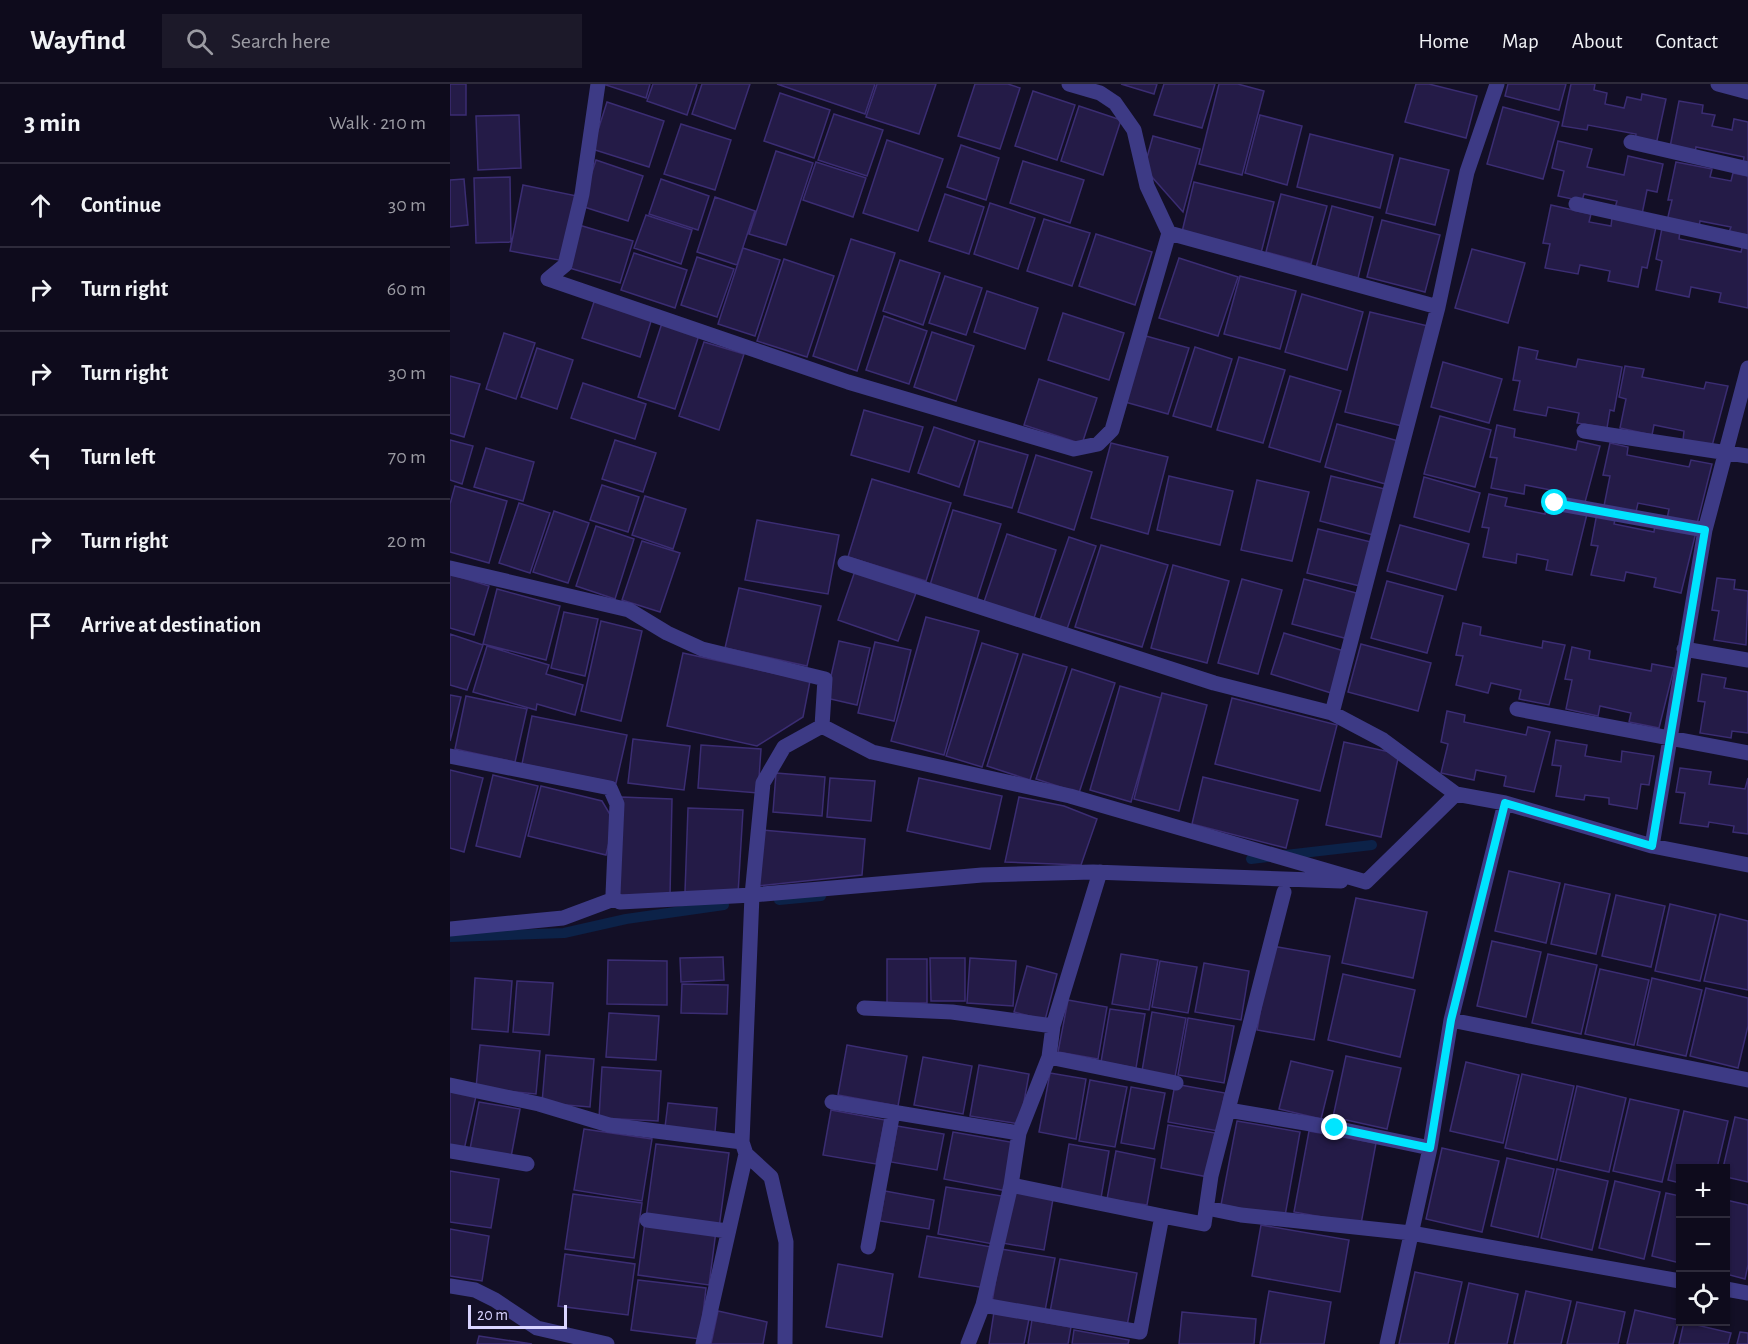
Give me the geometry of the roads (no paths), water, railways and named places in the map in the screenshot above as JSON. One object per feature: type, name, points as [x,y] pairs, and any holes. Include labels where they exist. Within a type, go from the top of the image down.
[{"type":"street","points":[[598,84],[582,195],[565,265],[548,279],[849,382],[1074,449],[1098,444],[1112,430],[1169,233],[1147,186],[1134,130],[1115,103],[1100,93],[1069,84]]},
{"type":"street","points":[[1332,713],[1438,307],[1467,172],[1497,84]]},
{"type":"street","points":[[1718,84],[1748,93]]},
{"type":"street","points":[[1631,142],[1748,169]]},
{"type":"street","points":[[1576,204],[1748,242]]},
{"type":"street","points":[[1169,233],[1438,307]]},
{"type":"street","points":[[1652,846],[1705,530],[1748,368]]},
{"type":"street","points":[[1584,431],[1748,456]]},
{"type":"street","points":[[1555,503],[1705,530]]},
{"type":"street","points":[[845,563],[1214,683],[1332,713],[1383,740],[1456,794],[1505,803],[1652,846],[1748,865]]},
{"type":"street","points":[[450,568],[629,610],[668,633],[702,649],[825,679],[822,726]]},
{"type":"street","points":[[1684,649],[1748,660]]},
{"type":"street","points":[[1517,709],[1748,753]]},
{"type":"street","points":[[822,726],[872,752],[1070,796],[1366,882]]},
{"type":"street","points":[[703,1344],[744,1148],[752,895],[763,783],[784,747],[822,726]]},
{"type":"street","points":[[450,756],[610,788],[616,804],[614,899]]},
{"type":"street","points":[[450,929],[563,918],[614,899],[620,902],[752,895],[982,875],[1100,872],[1366,882],[1456,794]]},
{"type":"street","points":[[1387,1344],[1430,1148],[1451,1020],[1505,803]]},
{"type":"street","points":[[968,1344],[983,1305],[1011,1185],[1019,1133],[1049,1057],[1053,1026],[1100,872]]},
{"type":"street","points":[[1011,1185],[1204,1224],[1210,1176],[1284,891]]},
{"type":"street","points":[[864,1008],[952,1012],[1053,1026]]},
{"type":"street","points":[[1451,1020],[1748,1080]]},
{"type":"street","points":[[1049,1057],[1176,1083]]},
{"type":"street","points":[[450,1085],[539,1104],[609,1125],[744,1148],[771,1177],[786,1242],[785,1344]]},
{"type":"street","points":[[832,1102],[1019,1133]]},
{"type":"street","points":[[1227,1110],[1335,1128],[1430,1148]]},
{"type":"street","points":[[868,1247],[893,1112]]},
{"type":"street","points":[[450,1151],[527,1164]]},
{"type":"street","points":[[1207,1208],[1241,1215],[1411,1233],[1676,1280]]},
{"type":"street","points":[[983,1305],[1139,1338],[1162,1216]]},
{"type":"street","points":[[646,1220],[727,1231]]},
{"type":"street","points":[[450,1286],[475,1290],[495,1300],[537,1328],[607,1344]]},
{"type":"street","points":[[1730,1289],[1748,1293]]},
{"type":"street","points":[[535,1344],[537,1328]]},
{"type":"waterway","points":[[1251,859],[1372,845]]},
{"type":"waterway","points":[[779,900],[821,896]]},
{"type":"waterway","points":[[450,937],[564,933],[626,919],[724,905]]}]
